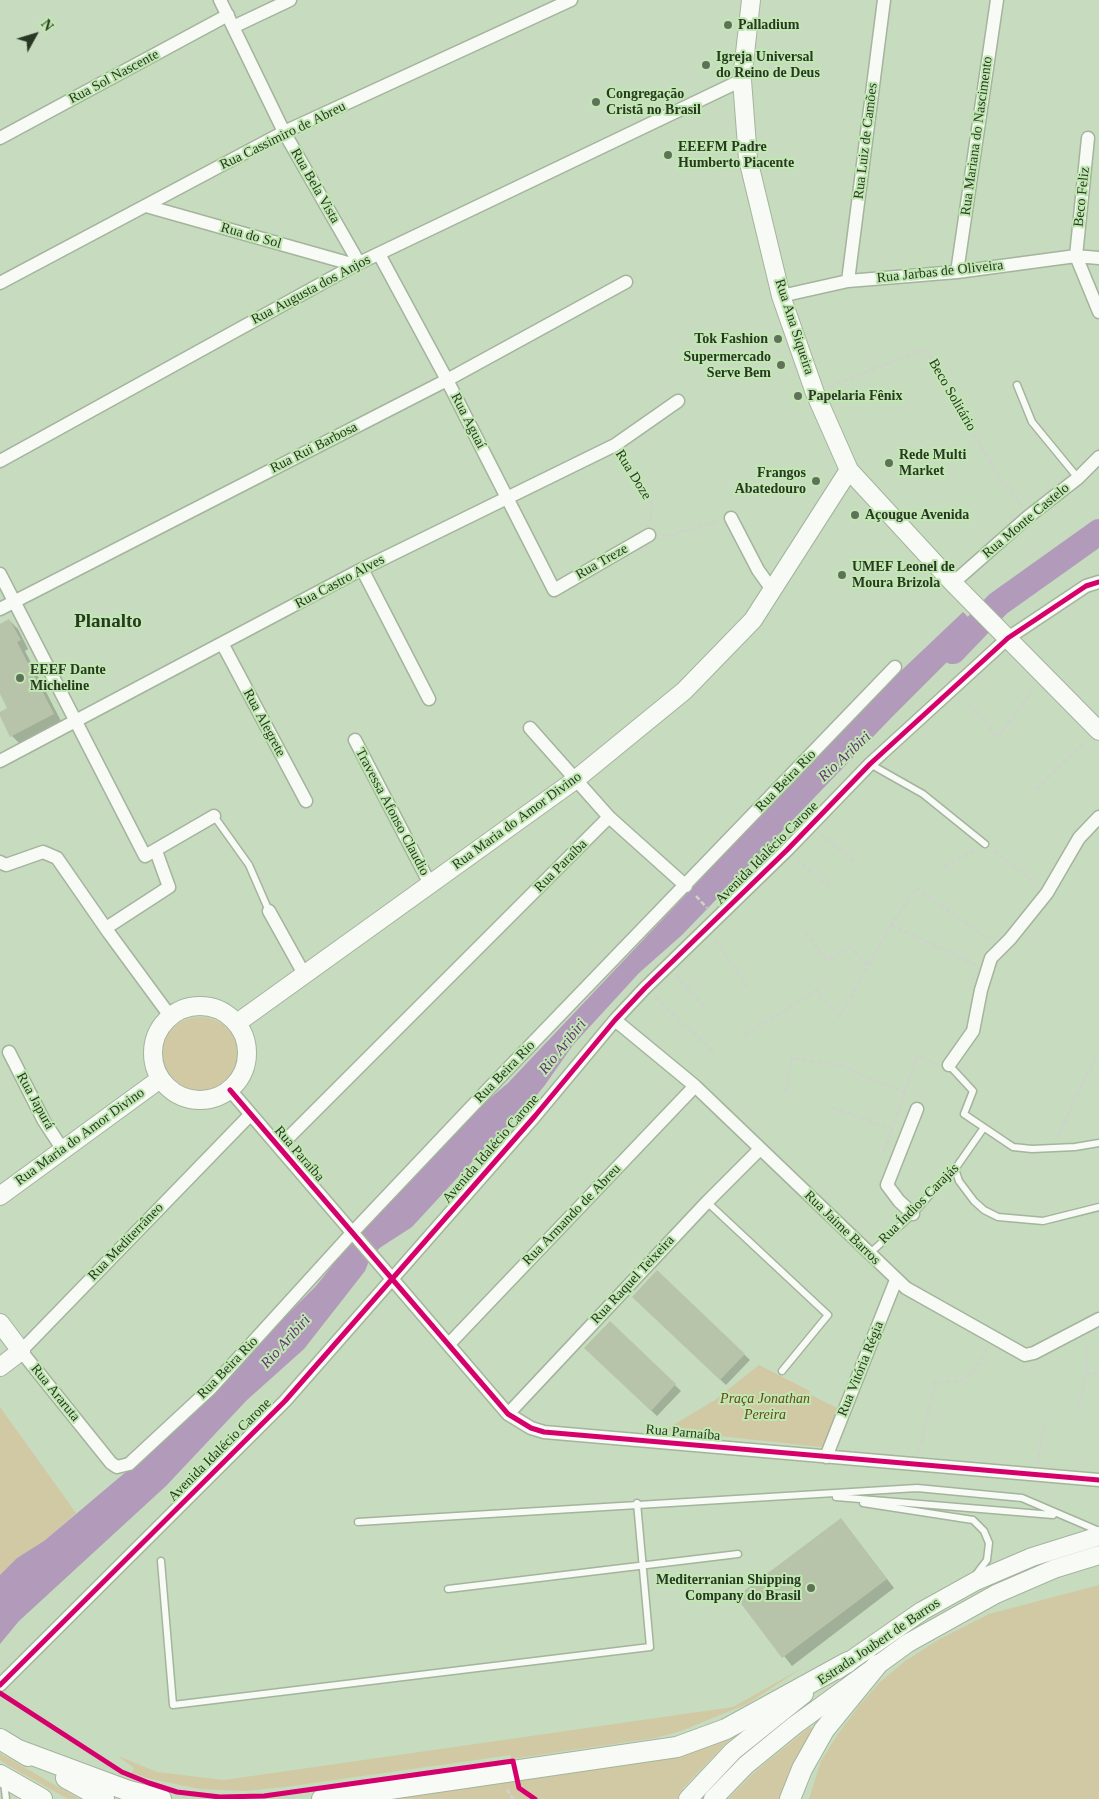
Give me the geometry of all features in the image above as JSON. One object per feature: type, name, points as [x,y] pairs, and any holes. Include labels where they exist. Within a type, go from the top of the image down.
[{"type":"main road","points":[[322,1799],[677,1747],[726,1729],[848,1662]]},
{"type":"main road","points":[[790,1799],[802,1769],[824,1730],[877,1665]]},
{"type":"main road","points":[[8,1744],[104,1799]]},
{"type":"main road","points":[[8,1744],[129,1790],[161,1799]]},
{"type":"main road","points":[[5,1783],[42,1799]]},
{"type":"main road","points":[[5,1783],[35,1799]]},
{"type":"street","name":"Rua Bela Vista","points":[[220,0],[284,132],[357,264]]},
{"type":"street","name":"Rua Sol Nascente","points":[[0,138],[230,21],[290,0]]},
{"type":"street","name":"Rua Cassimiro de Abreu","points":[[0,283],[284,132],[571,0]]},
{"type":"street","name":"Rua Ana Siqueira","points":[[751,0],[742,80],[748,158],[781,296],[816,393],[849,470],[953,584],[1099,730]]},
{"type":"street","name":"Rua Luiz de Camões","points":[[848,281],[884,0]]},
{"type":"street","name":"Rua Mariana do Nascimento","points":[[957,272],[997,0]]},
{"type":"street","name":"Rua Augusta dos Anjos","points":[[0,461],[357,264],[742,80]]},
{"type":"street","name":"Beco Feliz","points":[[1076,256],[1088,138]]},
{"type":"street","name":"Rua do Sol","points":[[146,206],[357,264]]},
{"type":"street","name":"Rua Aguaí","points":[[379,254],[447,380],[554,590]]},
{"type":"street","name":"Rua Jarbas de Oliveira","points":[[781,296],[848,281],[957,272],[1076,256],[1099,258]]},
{"type":"street","points":[[1076,256],[1099,312]]},
{"type":"street","name":"Rua Rui Barbosa","points":[[0,609],[447,380],[626,282]]},
{"type":"street","name":"Rua Castro Alves","points":[[0,760],[223,645],[362,569],[615,445],[678,401]]},
{"type":"street","name":"Rua Monte Castelo","points":[[953,584],[1029,516],[1078,478],[1099,457]]},
{"type":"street","name":"Rua Maria do Amor Divino","points":[[237,1023],[575,780],[684,691],[752,620],[849,470]]},
{"type":"street","points":[[731,518],[758,570],[772,591]]},
{"type":"street","name":"Rua Treze","points":[[554,590],[650,535]]},
{"type":"street","points":[[362,569],[429,699]]},
{"type":"street","points":[[0,574],[77,720],[145,856],[214,816]]},
{"type":"street","name":"Avenida Idalécio Carone","points":[[0,1685],[285,1401],[535,1116],[615,1020],[645,988],[787,850],[870,764],[1008,638],[1086,586],[1099,582]]},
{"type":"street","name":"Rua Alegrete","points":[[223,645],[306,801]]},
{"type":"street","name":"Rua Beira Rio","points":[[111,1463],[117,1467],[129,1464],[211,1388],[496,1081],[690,890],[895,667]]},
{"type":"street","points":[[530,728],[609,817],[690,890]]},
{"type":"street","name":"Travessa Afonso Claudio","points":[[355,740],[430,884]]},
{"type":"street","name":"Rua Paraíba","points":[[279,1147],[609,817]]},
{"type":"street","points":[[949,1065],[973,1030],[986,970],[991,958],[1047,893],[1079,838],[1099,817]]},
{"type":"street","points":[[106,928],[169,887],[156,850]]},
{"type":"street","points":[[0,862],[6,865],[38,852],[49,853],[60,861],[170,1016]]},
{"type":"street","points":[[269,911],[304,974]]},
{"type":"street","points":[[205,1006],[222,1011],[237,1023],[246,1039],[247,1058],[242,1076],[230,1090],[214,1099],[197,1100],[172,1091],[160,1079],[154,1062],[153,1045],[159,1029],[170,1016],[187,1008],[205,1006]]},
{"type":"street","name":"Rua Jaime Barros","points":[[615,1020],[695,1086],[896,1280],[1021,1353],[1030,1355],[1099,1319]]},
{"type":"street","name":"Rua Japurá","points":[[9,1052],[44,1121],[63,1150]]},
{"type":"street","name":"Rua Maria do Amor Divino","points":[[0,1196],[160,1079]]},
{"type":"street","name":"Rua Armando de Abreu","points":[[449,1344],[695,1086]]},
{"type":"street","name":"Rua Paraíba","points":[[230,1090],[354,1235]]},
{"type":"street","points":[[913,1214],[899,1201],[887,1185],[917,1109]]},
{"type":"street","name":"Rua Mediterrâneo","points":[[0,1367],[22,1351],[250,1115]]},
{"type":"street","name":"Rua Raquel Teixeira","points":[[508,1414],[707,1202],[760,1149]]},
{"type":"street","name":"Rua Parnaíba","points":[[354,1235],[508,1414],[520,1422],[544,1432],[1099,1480]]},
{"type":"street","name":"Rua Vitória Régia","points":[[826,1457],[896,1280]]},
{"type":"street","name":"Rua Araruta","points":[[0,1323],[111,1463]]},
{"type":"street","name":"Estrada Joubert de Barros","points":[[689,1798],[710,1773],[757,1730],[848,1662],[922,1611],[970,1584],[1032,1557],[1099,1536]]},
{"type":"street","name":"Estrada Joubert de Barros","points":[[713,1799],[770,1744],[877,1665],[929,1630],[996,1594],[1054,1569],[1099,1555]]},
{"type":"lane","points":[[1017,385],[1032,422],[1078,478]]},
{"type":"lane","points":[[870,764],[923,794],[985,844]]},
{"type":"lane","points":[[214,816],[249,864],[269,911]]},
{"type":"lane","points":[[949,1065],[973,1091],[964,1114],[1013,1147],[1032,1150],[1099,1143]]},
{"type":"lane","name":"Rua Índios Carajás","points":[[869,1254],[913,1214],[940,1183],[955,1170],[983,1128]]},
{"type":"lane","points":[[955,1170],[959,1181],[974,1201],[984,1210],[998,1217],[1043,1221],[1099,1207]]},
{"type":"lane","points":[[707,1202],[828,1316],[782,1371]]},
{"type":"lane","points":[[358,1522],[637,1503],[815,1495],[917,1488],[1022,1498],[1060,1516],[1099,1531]]},
{"type":"lane","points":[[815,1495],[1060,1516]]},
{"type":"lane","points":[[815,1495],[974,1520],[984,1531],[989,1542],[987,1560],[970,1584]]},
{"type":"lane","points":[[161,1561],[173,1704],[650,1647],[637,1503]]},
{"type":"lane","points":[[448,1589],[738,1554]]},
{"type":"path","points":[[650,535],[672,535],[731,518]]},
{"type":"path","points":[[969,704],[998,737],[1044,675]]},
{"type":"path","points":[[1036,790],[1099,730]]},
{"type":"path","points":[[803,832],[811,840],[818,831],[854,861]]},
{"type":"path","points":[[944,867],[985,844],[1047,893]]},
{"type":"path","points":[[787,850],[832,890]]},
{"type":"path","points":[[744,1036],[816,990],[839,1017],[891,925],[916,888],[1001,948]]},
{"type":"path","points":[[690,890],[711,913]]},
{"type":"path","points":[[891,925],[986,970]]},
{"type":"path","points":[[706,928],[748,987]]},
{"type":"path","points":[[806,932],[827,961],[849,947],[868,965]]},
{"type":"path","points":[[667,966],[708,1010]]},
{"type":"path","points":[[645,988],[716,1054]]},
{"type":"path","points":[[1054,1148],[1088,1071],[1099,1054]]},
{"type":"path","points":[[786,1092],[792,1058],[841,1066],[904,1092]]},
{"type":"path","points":[[832,1108],[891,1128]]},
{"type":"path","points":[[1078,1410],[1086,1374],[1086,1325]]},
{"type":"path","points":[[916,1465],[935,1382],[960,1381],[974,1371],[994,1337]]},
{"type":"path","points":[[1086,1374],[1099,1373]]},
{"type":"path","points":[[1034,1474],[1045,1422]]},
{"type":"green space","points":[[200,1017],[215,1020],[232,1034],[236,1041],[239,1056],[236,1071],[222,1088],[215,1092],[200,1095],[185,1092],[168,1078],[164,1071],[161,1056],[164,1041],[178,1024],[185,1020]]},
{"type":"green space","name":"Praça Jonathan Pereira","points":[[759,1365],[810,1391],[809,1394],[839,1409],[825,1446],[665,1430],[715,1400]]},
{"type":"green space","points":[[0,1407],[76,1513],[44,1541],[17,1558],[0,1575]]},
{"type":"green space","points":[[1099,1585],[1099,1799],[809,1799],[821,1761],[838,1734],[879,1683],[905,1661],[938,1640],[989,1614]]},
{"type":"green space","points":[[802,1668],[747,1704],[681,1731],[655,1738],[511,1759],[511,1755],[245,1791],[200,1789],[151,1779],[132,1773],[134,1768],[118,1756],[157,1772],[224,1780],[733,1707]]},
{"type":"green space","points":[[810,1727],[814,1729],[781,1799],[728,1799],[758,1769]]},
{"type":"green space","points":[[737,1732],[682,1789],[693,1799],[375,1799],[682,1755],[711,1746]]},
{"type":"green space","points":[[0,1753],[79,1799],[68,1799],[7,1765],[0,1760]]},
{"type":"water","name":"Rio Aribiri","points":[[963,612],[980,629],[892,717],[682,935],[639,973],[573,1045],[528,1106],[482,1151],[412,1227],[381,1247],[371,1256],[365,1271],[304,1349],[247,1400],[166,1486],[19,1621],[0,1644],[0,1575],[17,1558],[44,1541],[146,1455],[316,1286],[354,1238],[381,1212],[469,1116],[508,1083],[866,704]]},
{"type":"building","name":"EEEF Dante Micheline","points":[[9,619],[21,640],[17,642],[54,714],[10,737],[0,716],[0,712],[7,708],[0,694],[0,624]]},
{"type":"building","points":[[657,1270],[745,1354],[720,1380],[632,1297]]},
{"type":"building","points":[[610,1321],[676,1384],[651,1411],[584,1348]]},
{"type":"building","name":"Mediterranian Shipping Company do Brasil","points":[[841,1518],[887,1579],[782,1658],[736,1597]]},
{"type":"waterway","name":"Rio Aribiri","points":[[953,651],[998,604],[1099,532]]},
{"type":"cycle path","points":[[0,1685],[285,1401],[535,1116],[615,1020],[645,988],[787,850],[870,764],[1008,638],[1086,586],[1099,582]]},
{"type":"cycle path","points":[[230,1090],[508,1414],[531,1428],[544,1432],[1099,1480]]},
{"type":"cycle path","points":[[0,1693],[122,1772],[177,1792],[220,1797],[264,1796],[513,1761],[519,1788],[535,1799]]},
{"type":"place","name":"Palladium","points":[[728,25]]},
{"type":"place","name":"Igreja Universal do Reino de Deus","points":[[706,65]]},
{"type":"place","name":"Congregação Cristã no Brasil","points":[[596,102]]},
{"type":"place","name":"EEEFM Padre Humberto Piacente","points":[[668,155]]},
{"type":"place","name":"Tok Fashion","points":[[778,339]]},
{"type":"place","name":"Supermercado Serve Bem","points":[[781,365]]},
{"type":"place","name":"Papelaria Fênix","points":[[798,396]]},
{"type":"place","name":"Rede Multi Market","points":[[889,463]]},
{"type":"place","name":"Frangos Abatedouro","points":[[816,481]]},
{"type":"place","name":"Açougue Avenida","points":[[855,515]]},
{"type":"place","name":"UMEF Leonel de Moura Brizola","points":[[842,575]]},
{"type":"place","name":"EEEF Dante Micheline","points":[[20,678]]},
{"type":"place","name":"Mediterranian Shipping Company do Brasil","points":[[811,1588]]},
{"type":"district","name":"Planalto","points":[[108,622]]}]
